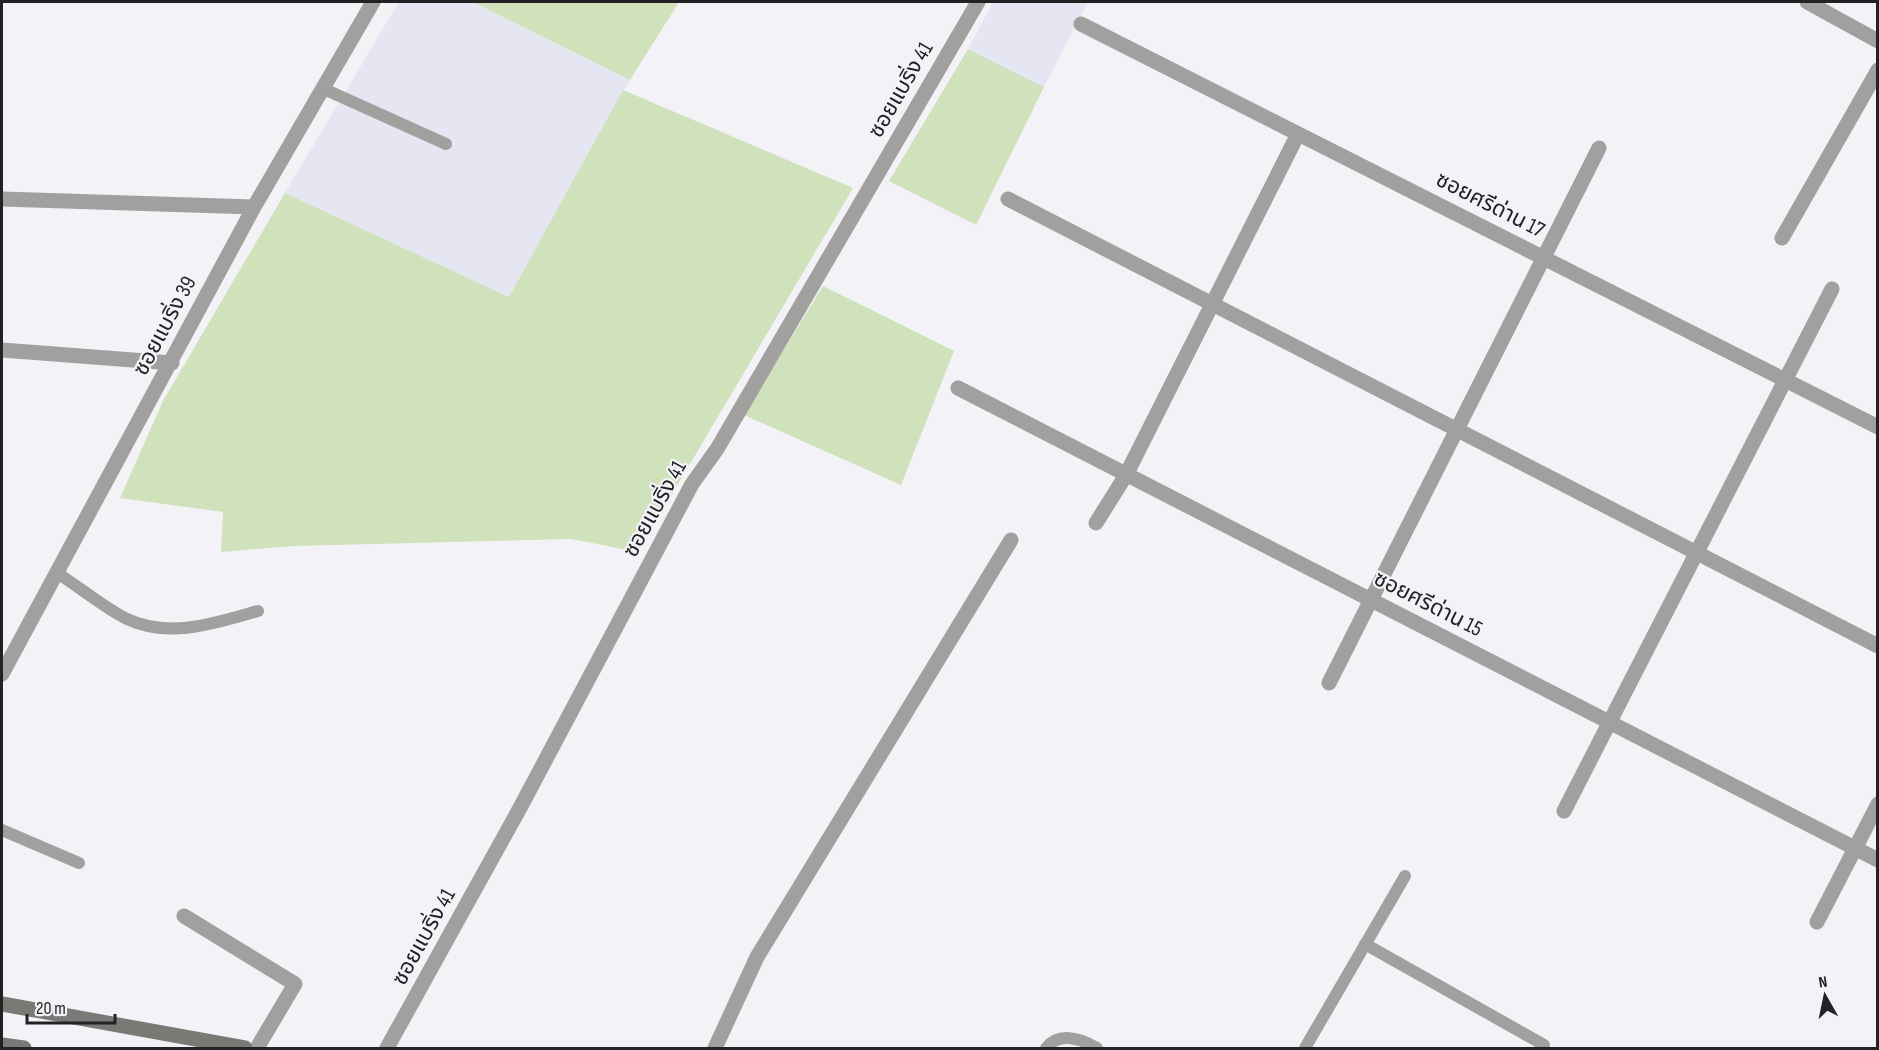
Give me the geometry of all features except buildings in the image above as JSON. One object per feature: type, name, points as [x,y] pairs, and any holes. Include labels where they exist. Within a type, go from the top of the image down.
[{"type":"main road","points":[[2,1004],[245,1048]]},
{"type":"main road","points":[[2,1046],[24,1048]]},
{"type":"street","name":"ซอยแบริ่ง 39","points":[[2,674],[172,363],[254,207],[373,2]]},
{"type":"street","name":"ซอยแบริ่ง 41","points":[[387,1048],[521,806],[692,484],[717,449],[978,2]]},
{"type":"street","points":[[1807,2],[1878,41]]},
{"type":"street","name":"ซอยศรีด่าน 17","points":[[1082,24],[1878,427]]},
{"type":"street","points":[[1782,238],[1878,70]]},
{"type":"street","points":[[1096,523],[1126,474],[1298,134]]},
{"type":"street","points":[[1329,683],[1599,148]]},
{"type":"street","points":[[2,199],[254,207]]},
{"type":"street","points":[[1008,200],[1878,646]]},
{"type":"street","points":[[1564,811],[1832,289]]},
{"type":"street","points":[[2,350],[172,363]]},
{"type":"street","name":"ซอยศรีด่าน 15","points":[[958,388],[1878,860]]},
{"type":"street","points":[[715,1048],[757,957],[1011,540]]},
{"type":"street","points":[[1816,922],[1878,804]]},
{"type":"street","points":[[184,916],[295,984],[257,1048]]},
{"type":"lane","points":[[324,89],[446,144]]},
{"type":"lane","points":[[57,573],[126,619],[155,628],[199,628],[258,610]]},
{"type":"lane","points":[[2,830],[79,863]]},
{"type":"lane","points":[[1305,1048],[1405,876]]},
{"type":"lane","points":[[1365,944],[1544,1045]]},
{"type":"lane","points":[[1046,1048],[1050,1043],[1062,1038],[1083,1040],[1097,1048]]},
{"type":"shaded area","points":[[399,2],[473,2],[630,80],[509,297],[285,193]]},
{"type":"shaded area","points":[[993,2],[1088,2],[1044,87],[968,49]]},
{"type":"green space","points":[[473,2],[679,2],[630,80]]},
{"type":"green space","points":[[968,49],[1044,87],[976,225],[889,181]]},
{"type":"green space","points":[[623,90],[853,188],[638,552],[571,539],[294,546],[221,552],[223,512],[120,498],[163,401],[285,193],[509,297]]},
{"type":"green space","points":[[823,286],[954,351],[901,485],[744,415]]}]
